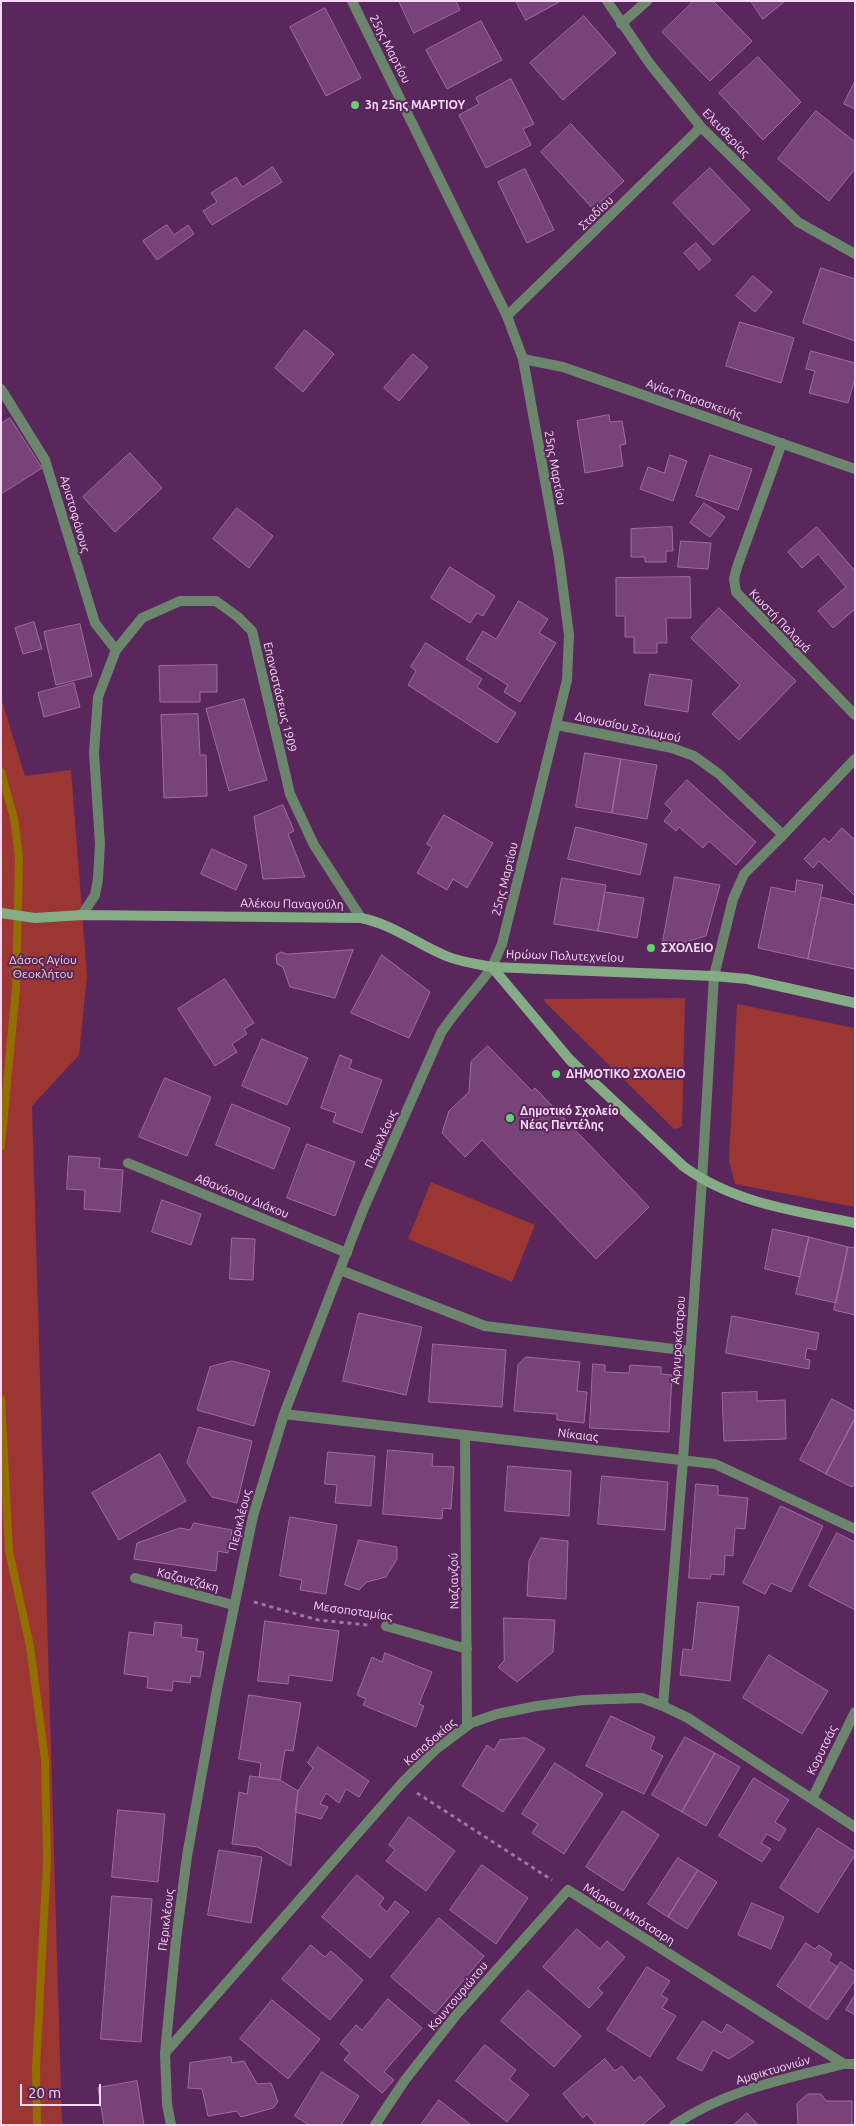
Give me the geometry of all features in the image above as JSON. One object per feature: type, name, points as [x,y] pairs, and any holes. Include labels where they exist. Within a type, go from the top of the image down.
[{"type":"main road","name":"Αλέκου Παναγούλη","points":[[1,913],[35,918],[82,915],[361,918],[389,927],[446,956],[465,963],[492,967]]},
{"type":"main road","name":"Ηρώων Πολυτεχνείου","points":[[492,967],[650,972],[747,979],[855,1003]]},
{"type":"main road","name":"Ηρώων Πολυτεχνείου","points":[[492,967],[570,1060],[683,1166],[702,1180],[753,1202],[855,1223]]},
{"type":"street","name":"25ης Μαρτίου","points":[[352,1],[507,316],[523,359],[559,558],[569,635],[567,680],[502,944],[492,967]]},
{"type":"street","name":"Ελευθερίας","points":[[606,1],[650,64],[701,127],[798,222],[855,254]]},
{"type":"street","points":[[621,24],[648,1]]},
{"type":"street","name":"Σταδίου","points":[[507,316],[701,127]]},
{"type":"street","name":"Αγίας Παρασκευής","points":[[523,359],[563,367],[855,469]]},
{"type":"street","name":"Αριστοφάνους","points":[[1,389],[46,460],[95,623],[116,650]]},
{"type":"street","name":"Κωστή Παλαμά","points":[[782,442],[737,567],[734,579],[736,592],[855,715]]},
{"type":"street","name":"Επαναστάσεως 1909","points":[[82,915],[95,895],[98,879],[100,844],[94,753],[98,697],[116,650],[142,618],[180,601],[216,601],[238,617],[252,632],[290,794],[314,845],[361,918]]},
{"type":"street","name":"Διονυσίου Σολωμού","points":[[557,725],[672,748],[694,756],[719,774],[784,835]]},
{"type":"street","name":"Αργυροκάστρου","points":[[663,1706],[683,1460],[714,976],[733,899],[744,874],[784,835],[855,759]]},
{"type":"street","name":"Περικλέους","points":[[171,2125],[167,2104],[165,2053],[176,1940],[190,1834],[234,1601],[253,1516],[284,1414],[363,1210],[441,1033],[452,1016],[478,988],[492,967]]},
{"type":"street","name":"Αθανάσιου Διάκου","points":[[128,1163],[347,1253]]},
{"type":"street","points":[[340,1270],[484,1326],[690,1351]]},
{"type":"street","name":"Νίκαιας","points":[[284,1414],[715,1464],[855,1529]]},
{"type":"street","name":"Ναζιανζού","points":[[465,1435],[467,1726]]},
{"type":"street","name":"Καζαντζάκη","points":[[135,1578],[234,1601]]},
{"type":"street","name":"Μεσοποταμίας","points":[[386,1626],[467,1648]]},
{"type":"street","name":"Καπαδοκίας","points":[[165,2053],[402,1783],[435,1750],[467,1726],[497,1714],[583,1700],[642,1698],[688,1718],[855,1827]]},
{"type":"street","name":"Κορυτσάς","points":[[812,1798],[855,1712]]},
{"type":"street","name":"Μάρκου Μπότσαρη","points":[[568,1890],[844,2064]]},
{"type":"street","name":"Κουντουριώτου","points":[[375,2125],[406,2080],[457,2014],[568,1890]]},
{"type":"street","name":"Αμφικτυονιών","points":[[674,2125],[698,2109],[754,2086],[844,2064],[855,2064]]},
{"type":"path","name":"Μεσοποταμίας","points":[[234,1601],[318,1620],[386,1626]]},
{"type":"path","name":"Μάρκου Μπότσαρη","points":[[402,1783],[568,1890]]},
{"type":"green space","name":"Δάσος Αγίου Θεοκλήτου","points":[[1,698],[25,776],[71,770],[87,975],[79,1055],[32,1106],[62,2125],[1,2125]]},
{"type":"green space","points":[[685,998],[682,1127],[674,1129],[544,999]]},
{"type":"green space","points":[[737,1004],[855,1028],[855,1207],[735,1184],[729,1160]]},
{"type":"green space","points":[[431,1182],[535,1225],[512,1282],[408,1239]]},
{"type":"building","points":[[399,1],[456,1],[460,10],[414,33]]},
{"type":"building","points":[[516,1],[561,1],[526,20]]},
{"type":"building","points":[[694,1],[713,1],[752,41],[710,81],[662,32]]},
{"type":"building","points":[[751,1],[785,1],[763,19]]},
{"type":"building","points":[[325,8],[361,78],[326,96],[290,27]]},
{"type":"building","points":[[584,16],[616,53],[563,100],[530,63]]},
{"type":"building","points":[[481,21],[502,60],[447,89],[426,50]]},
{"type":"building","points":[[758,57],[801,102],[763,140],[719,93]]},
{"type":"building","points":[[511,79],[534,124],[523,129],[531,145],[486,168],[459,115],[479,104],[476,98]]},
{"type":"building","points":[[855,81],[855,109],[844,104]]},
{"type":"building","points":[[816,111],[855,142],[855,169],[829,201],[778,159]]},
{"type":"building","points":[[571,124],[624,181],[593,209],[541,152]]},
{"type":"building","points":[[273,167],[282,182],[212,225],[203,211],[217,202],[211,193],[236,177],[242,187]]},
{"type":"building","points":[[710,168],[750,210],[713,245],[673,203]]},
{"type":"building","points":[[525,169],[554,230],[527,243],[498,182]]},
{"type":"building","points":[[167,225],[174,235],[188,225],[194,234],[157,260],[143,241]]},
{"type":"building","points":[[696,243],[711,260],[699,270],[684,253]]},
{"type":"building","points":[[821,268],[855,279],[855,341],[803,323]]},
{"type":"building","points":[[753,276],[772,292],[755,312],[736,296]]},
{"type":"building","points":[[740,322],[794,338],[781,383],[726,366]]},
{"type":"building","points":[[305,330],[334,354],[303,392],[275,368]]},
{"type":"building","points":[[811,351],[855,363],[855,378],[848,403],[809,393],[815,371],[806,369]]},
{"type":"building","points":[[413,354],[428,367],[399,401],[384,388]]},
{"type":"building","points":[[609,415],[610,422],[622,421],[626,444],[620,445],[623,466],[585,473],[577,421]]},
{"type":"building","points":[[10,418],[42,468],[1,494],[1,424]]},
{"type":"building","points":[[130,453],[162,488],[115,532],[83,497]]},
{"type":"building","points":[[670,455],[687,461],[673,501],[640,489],[648,467],[664,473]]},
{"type":"building","points":[[710,455],[752,469],[738,510],[696,496]]},
{"type":"building","points":[[704,503],[725,517],[710,537],[690,523]]},
{"type":"building","points":[[237,508],[273,536],[249,568],[213,539]]},
{"type":"building","points":[[672,527],[673,551],[666,551],[666,562],[645,562],[645,557],[631,557],[631,529]]},
{"type":"building","points":[[817,527],[855,571],[855,609],[833,628],[818,611],[846,587],[818,554],[802,568],[788,552]]},
{"type":"building","points":[[681,541],[711,543],[708,569],[678,567]]},
{"type":"building","points":[[450,567],[495,596],[483,616],[477,613],[470,623],[431,598]]},
{"type":"building","points":[[690,577],[691,618],[666,618],[667,643],[657,643],[657,653],[634,653],[634,637],[625,637],[625,616],[616,616],[616,578]]},
{"type":"building","points":[[519,601],[548,619],[539,633],[556,643],[520,702],[504,692],[508,685],[466,659],[483,631],[496,639]]},
{"type":"building","points":[[719,608],[796,681],[739,740],[712,714],[740,685],[691,638]]},
{"type":"building","points":[[34,622],[42,649],[23,654],[15,628]]},
{"type":"building","points":[[80,624],[92,676],[56,685],[44,632]]},
{"type":"building","points":[[426,643],[482,679],[477,687],[516,713],[497,743],[408,685],[416,671],[411,667]]},
{"type":"building","points":[[217,665],[217,692],[200,692],[200,702],[160,702],[159,666]]},
{"type":"building","points":[[650,674],[692,680],[688,712],[645,705]]},
{"type":"building","points":[[74,683],[80,707],[44,717],[38,693]]},
{"type":"building","points":[[244,699],[267,780],[229,791],[206,709]]},
{"type":"building","points":[[198,714],[200,755],[206,755],[207,796],[164,798],[161,715]]},
{"type":"building","points":[[585,753],[621,759],[612,813],[576,807]]},
{"type":"building","points":[[621,759],[657,765],[647,819],[612,813]]},
{"type":"building","points":[[687,780],[756,842],[736,865],[709,841],[703,848],[679,827],[676,831],[664,821],[672,811],[665,804]]},
{"type":"building","points":[[283,805],[294,831],[288,834],[305,877],[263,879],[254,817]]},
{"type":"building","points":[[444,815],[493,843],[467,888],[453,879],[447,890],[417,873],[432,847],[427,844]]},
{"type":"building","points":[[576,827],[647,844],[640,875],[568,859]]},
{"type":"building","points":[[842,828],[855,840],[855,896],[819,861],[813,868],[804,859],[824,838],[829,842]]},
{"type":"building","points":[[212,849],[247,865],[236,890],[201,874]]},
{"type":"building","points":[[675,877],[720,885],[706,936],[685,942],[663,941]]},
{"type":"building","points":[[562,878],[606,885],[598,931],[554,924]]},
{"type":"building","points":[[797,880],[823,885],[808,959],[758,948],[771,887],[795,892]]},
{"type":"building","points":[[605,892],[644,898],[637,938],[598,931]]},
{"type":"building","points":[[821,897],[855,905],[855,969],[808,959]]},
{"type":"building","points":[[353,950],[335,998],[290,987],[283,967],[277,964],[276,955],[281,952],[287,954]]},
{"type":"building","points":[[382,955],[430,992],[409,1038],[351,1013]]},
{"type":"building","points":[[225,979],[254,1023],[244,1029],[247,1034],[232,1044],[237,1052],[215,1066],[178,1009]]},
{"type":"building","points":[[262,1039],[308,1058],[287,1105],[242,1086]]},
{"type":"building","points":[[488,1046],[532,1091],[535,1088],[649,1207],[596,1259],[482,1140],[465,1157],[442,1133],[449,1111],[469,1092],[471,1062]]},
{"type":"building","points":[[340,1055],[352,1060],[349,1068],[382,1080],[362,1133],[333,1122],[336,1113],[321,1108]]},
{"type":"building","points":[[165,1078],[211,1097],[187,1156],[139,1137]]},
{"type":"building","points":[[232,1104],[290,1128],[274,1169],[216,1145]]},
{"type":"building","points":[[307,1144],[355,1162],[335,1216],[287,1198]]},
{"type":"building","points":[[69,1156],[100,1158],[99,1168],[123,1170],[120,1212],[84,1209],[85,1190],[67,1189]]},
{"type":"building","points":[[162,1200],[201,1214],[191,1245],[152,1232]]},
{"type":"building","points":[[773,1229],[809,1237],[800,1277],[765,1269]]},
{"type":"building","points":[[809,1237],[848,1247],[836,1303],[796,1294]]},
{"type":"building","points":[[232,1238],[255,1239],[253,1280],[230,1279]]},
{"type":"building","points":[[848,1247],[855,1248],[855,1315],[834,1310]]},
{"type":"building","points":[[359,1313],[422,1327],[406,1395],[343,1381]]},
{"type":"building","points":[[732,1316],[819,1333],[816,1350],[807,1348],[805,1359],[810,1360],[809,1369],[726,1353]]},
{"type":"building","points":[[433,1344],[506,1350],[502,1407],[429,1402]]},
{"type":"building","points":[[526,1357],[580,1362],[577,1391],[587,1392],[584,1423],[557,1420],[557,1414],[514,1411],[518,1365]]},
{"type":"building","points":[[232,1361],[270,1371],[254,1426],[197,1410],[210,1367]]},
{"type":"building","points":[[593,1364],[605,1365],[605,1372],[629,1373],[630,1365],[661,1367],[661,1374],[672,1375],[669,1432],[590,1428]]},
{"type":"building","points":[[757,1392],[757,1401],[785,1400],[786,1439],[724,1441],[722,1393]]},
{"type":"building","points":[[832,1399],[855,1411],[855,1418],[826,1474],[800,1460]]},
{"type":"building","points":[[855,1418],[855,1481],[852,1487],[826,1474]]},
{"type":"building","points":[[199,1427],[252,1441],[237,1503],[212,1497],[187,1463]]},
{"type":"building","points":[[388,1450],[433,1454],[432,1466],[454,1467],[451,1509],[443,1508],[442,1519],[383,1514]]},
{"type":"building","points":[[328,1452],[375,1456],[371,1506],[335,1503],[337,1485],[325,1484]]},
{"type":"building","points":[[160,1454],[186,1501],[119,1540],[92,1493]]},
{"type":"building","points":[[508,1466],[571,1471],[569,1516],[505,1511]]},
{"type":"building","points":[[602,1476],[668,1482],[665,1530],[598,1524]]},
{"type":"building","points":[[696,1484],[718,1486],[718,1495],[748,1498],[745,1529],[735,1528],[733,1556],[725,1555],[724,1575],[711,1574],[710,1579],[689,1578]]},
{"type":"building","points":[[781,1506],[823,1526],[791,1592],[771,1583],[765,1594],[743,1583]]},
{"type":"building","points":[[290,1517],[337,1525],[326,1594],[300,1590],[302,1580],[280,1576]]},
{"type":"building","points":[[194,1523],[232,1530],[228,1553],[218,1551],[216,1571],[134,1559],[137,1543],[180,1528],[190,1530]]},
{"type":"building","points":[[837,1533],[855,1542],[855,1610],[809,1586]]},
{"type":"building","points":[[541,1538],[568,1541],[566,1599],[527,1596],[529,1561]]},
{"type":"building","points":[[359,1540],[397,1547],[397,1559],[386,1577],[367,1582],[359,1590],[345,1585]]},
{"type":"building","points":[[698,1602],[739,1607],[730,1681],[680,1675],[683,1649],[692,1650]]},
{"type":"building","points":[[504,1618],[555,1620],[553,1652],[517,1682],[498,1667],[504,1661]]},
{"type":"building","points":[[265,1621],[339,1631],[332,1681],[289,1675],[288,1684],[258,1681]]},
{"type":"building","points":[[155,1622],[182,1625],[181,1637],[198,1639],[196,1651],[204,1652],[200,1677],[191,1676],[190,1683],[173,1681],[172,1691],[147,1688],[148,1677],[124,1674],[129,1632],[153,1635]]},
{"type":"building","points":[[385,1653],[432,1672],[419,1704],[424,1706],[416,1727],[363,1705],[366,1699],[357,1695],[372,1657],[382,1662]]},
{"type":"building","points":[[769,1655],[828,1691],[802,1734],[743,1698]]},
{"type":"building","points":[[249,1695],[301,1703],[293,1751],[285,1750],[280,1780],[259,1777],[261,1763],[239,1759]]},
{"type":"building","points":[[611,1716],[655,1737],[650,1749],[663,1756],[644,1794],[586,1766]]},
{"type":"building","points":[[685,1737],[715,1753],[682,1812],[652,1795]]},
{"type":"building","points":[[526,1738],[545,1749],[503,1812],[462,1786],[487,1745],[494,1750],[500,1740]]},
{"type":"building","points":[[318,1747],[369,1781],[359,1797],[346,1789],[339,1803],[326,1793],[320,1804],[328,1807],[321,1819],[295,1812],[298,1791],[313,1768],[308,1763]]},
{"type":"building","points":[[715,1753],[740,1767],[706,1826],[682,1812]]},
{"type":"building","points":[[555,1763],[603,1794],[564,1854],[532,1833],[538,1824],[522,1814]]},
{"type":"building","points":[[250,1776],[280,1780],[298,1791],[291,1866],[258,1847],[232,1844],[239,1792],[247,1794]]},
{"type":"building","points":[[754,1778],[789,1800],[775,1822],[786,1829],[779,1841],[767,1834],[761,1843],[771,1849],[762,1862],[719,1836]]},
{"type":"building","points":[[118,1810],[165,1814],[158,1882],[112,1877]]},
{"type":"building","points":[[623,1811],[659,1835],[623,1891],[586,1867]]},
{"type":"building","points":[[409,1817],[455,1851],[426,1891],[386,1861],[395,1850],[389,1845]]},
{"type":"building","points":[[818,1828],[855,1852],[855,1855],[818,1913],[780,1888]]},
{"type":"building","points":[[219,1850],[262,1857],[251,1923],[208,1915]]},
{"type":"building","points":[[678,1858],[698,1870],[668,1917],[648,1904]]},
{"type":"building","points":[[482,1865],[528,1898],[496,1944],[450,1910]]},
{"type":"building","points":[[698,1870],[717,1882],[687,1929],[668,1917]]},
{"type":"building","points":[[357,1875],[384,1898],[379,1905],[387,1912],[395,1901],[409,1912],[370,1958],[322,1917]]},
{"type":"building","points":[[112,1896],[152,1899],[141,2042],[101,2039]]},
{"type":"building","points":[[752,1903],[784,1917],[771,1949],[738,1935]]},
{"type":"building","points":[[439,1918],[484,1956],[435,2014],[391,1977]]},
{"type":"building","points":[[577,1929],[600,1949],[607,1941],[625,1957],[598,1988],[603,1993],[589,2008],[543,1967]]},
{"type":"building","points":[[806,1943],[815,1949],[819,1945],[832,1954],[828,1961],[838,1967],[809,2008],[777,1986]]},
{"type":"building","points":[[311,1945],[325,1957],[331,1951],[363,1980],[330,2020],[282,1979]]},
{"type":"building","points":[[841,1962],[855,1972],[855,1980],[827,2020],[809,2008]]},
{"type":"building","points":[[647,1967],[670,1981],[661,1995],[668,1999],[662,2008],[676,2016],[650,2057],[607,2030]]},
{"type":"building","points":[[528,1990],[581,2036],[554,2067],[501,2021]]},
{"type":"building","points":[[855,1995],[855,2015],[846,2010]]},
{"type":"building","points":[[388,1999],[422,2028],[384,2072],[394,2080],[382,2093],[344,2060],[350,2053],[340,2044],[356,2025],[362,2030]]},
{"type":"building","points":[[272,2000],[320,2039],[288,2079],[240,2039]]},
{"type":"building","points":[[703,2021],[722,2033],[727,2024],[754,2042],[729,2059],[713,2050],[702,2071],[677,2059]]},
{"type":"building","points":[[485,2045],[516,2070],[509,2079],[529,2095],[507,2122],[456,2081]]},
{"type":"building","points":[[231,2057],[232,2063],[244,2061],[257,2084],[271,2083],[278,2102],[273,2108],[241,2117],[237,2111],[208,2116],[202,2089],[188,2088],[190,2063]]},
{"type":"building","points":[[605,2059],[615,2071],[622,2066],[634,2081],[640,2076],[665,2106],[642,2125],[596,2125],[587,2114],[583,2118],[563,2094]]},
{"type":"building","points":[[322,2072],[359,2096],[341,2125],[309,2125],[295,2116]]},
{"type":"building","points":[[137,2081],[144,2125],[104,2125],[98,2088]]},
{"type":"building","points":[[808,2094],[821,2094],[826,2101],[852,2101],[852,2125],[798,2125],[797,2104]]},
{"type":"building","points":[[439,2100],[471,2125],[421,2125]]},
{"type":"building","points":[[747,2113],[758,2125],[734,2125]]},
{"type":"waterway","points":[[1,772],[14,818],[19,858],[16,988],[1,1146]]},
{"type":"waterway","points":[[1,1399],[9,1551],[30,1646],[45,1760],[47,1861],[36,2067],[37,2125]]},
{"type":"place","name":"3η 25ης ΜΑΡΤΙΟΥ","points":[[355,105]]},
{"type":"place","name":"ΣΧΟΛΕΙΟ","points":[[651,948]]},
{"type":"place","name":"ΔΗΜΟΤΙΚΟ ΣΧΟΛΕΙΟ","points":[[556,1074]]},
{"type":"place","name":"Δημοτικό Σχολείο Νέας Πεντέλης","points":[[510,1118]]}]
